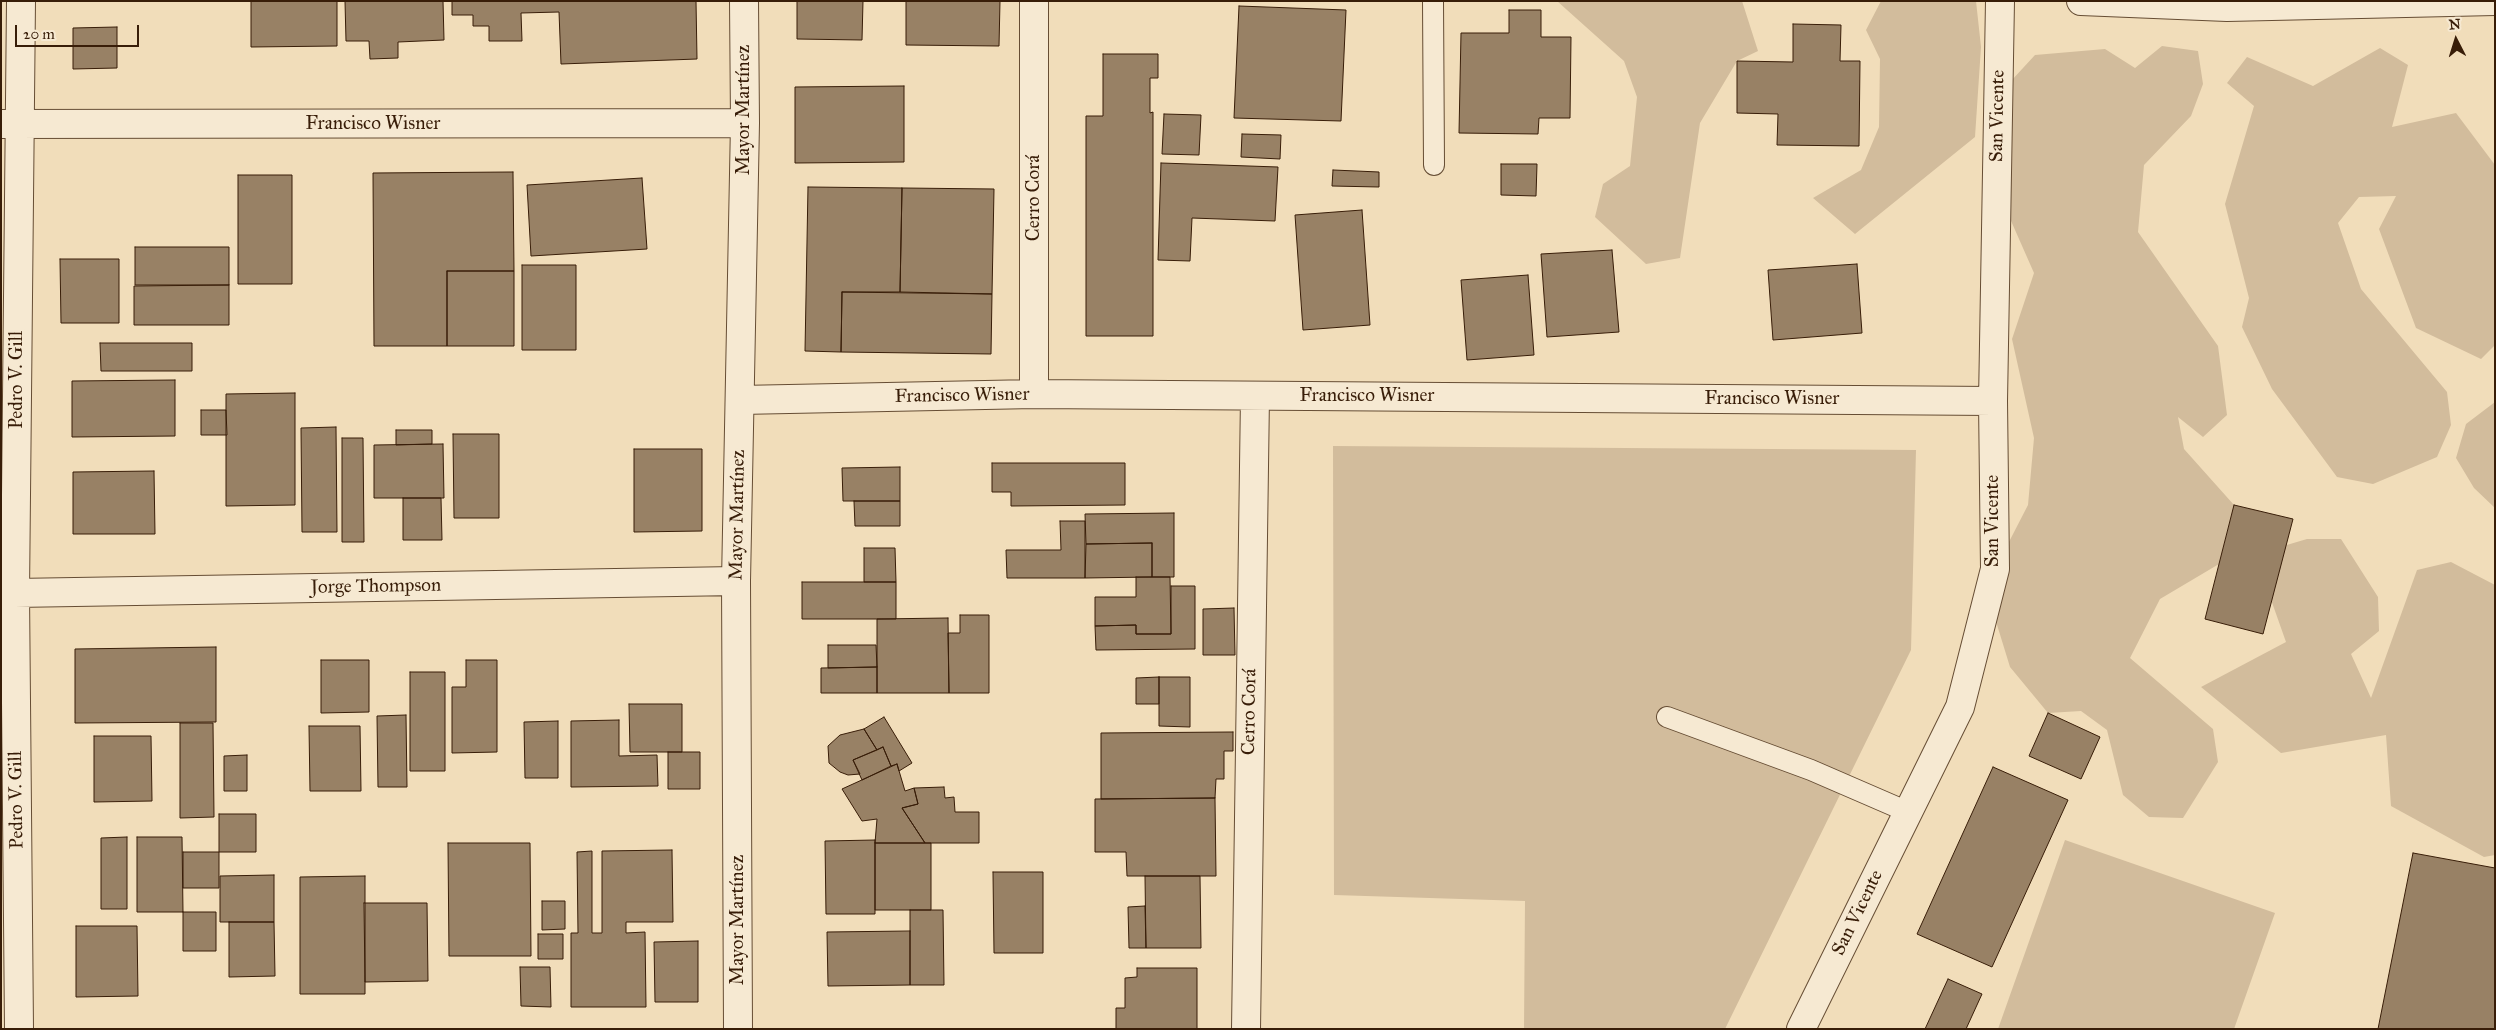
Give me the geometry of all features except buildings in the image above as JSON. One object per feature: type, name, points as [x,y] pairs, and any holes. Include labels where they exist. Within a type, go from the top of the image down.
[{"type":"street","name":"Pedro V. Gill","points":[[20,1029],[10,124],[21,1]]},
{"type":"street","name":"Mayor Martínez","points":[[738,1029],[736,581],[745,124],[744,1]]},
{"type":"street","name":"Cerro Corá","points":[[1034,1],[1034,394]]},
{"type":"street","name":"San Vicente","points":[[1801,1029],[1960,707],[1995,569],[1993,400],[2000,1]]},
{"type":"street","points":[[2081,1],[2227,7],[2495,2]]},
{"type":"street","name":"Francisco Wisner","points":[[10,124],[745,124]]},
{"type":"street","name":"Francisco Wisner","points":[[740,400],[1034,394],[1993,400]]},
{"type":"street","name":"Cerro Corá","points":[[1246,1029],[1255,396]]},
{"type":"street","name":"Jorge Thompson","points":[[16,593],[736,581]]},
{"type":"lane","points":[[1433,1],[1434,165]]},
{"type":"lane","points":[[1667,717],[1811,770],[1908,812]]},
{"type":"shaded area","points":[[1557,1],[1742,1],[1758,51],[1737,61],[1700,123],[1680,258],[1646,264],[1595,217],[1603,184],[1630,166],[1637,97],[1624,61]]},
{"type":"shaded area","points":[[1881,1],[1976,1],[1981,47],[1975,137],[1855,234],[1813,198],[1861,170],[1879,127],[1880,59],[1866,30]]},
{"type":"shaded area","points":[[2162,46],[2198,51],[2203,84],[2191,116],[2144,165],[2138,232],[2218,346],[2227,415],[2203,437],[2178,417],[2184,449],[2234,505],[2219,564],[2160,599],[2130,658],[2213,729],[2218,762],[2183,818],[2149,817],[2123,795],[2107,730],[2081,711],[2048,713],[2010,667],[1990,602],[1995,569],[2028,505],[2034,438],[2012,339],[2034,273],[2008,214],[2011,81],[2035,55],[2105,49],[2135,68]]},
{"type":"shaded area","points":[[2380,48],[2408,65],[2392,127],[2456,113],[2495,165],[2495,345],[2481,359],[2416,328],[2379,229],[2396,196],[2359,197],[2338,223],[2361,289],[2447,392],[2451,425],[2437,457],[2373,484],[2337,477],[2272,389],[2242,327],[2249,298],[2225,204],[2254,106],[2227,83],[2247,57],[2313,86]]},
{"type":"shaded area","points":[[2495,402],[2495,508],[2474,488],[2456,458],[2466,424]]},
{"type":"shaded area","points":[[1333,446],[1916,450],[1911,650],[1725,1029],[1524,1029],[1525,901],[1334,895]]},
{"type":"shaded area","points":[[2307,539],[2341,539],[2378,597],[2379,631],[2351,654],[2371,698],[2417,570],[2451,562],[2495,585],[2495,855],[2484,857],[2391,806],[2386,735],[2281,753],[2201,687],[2286,642],[2263,577],[2280,547]]},
{"type":"shaded area","points":[[2065,840],[2275,913],[2234,1029],[1998,1029]]}]
